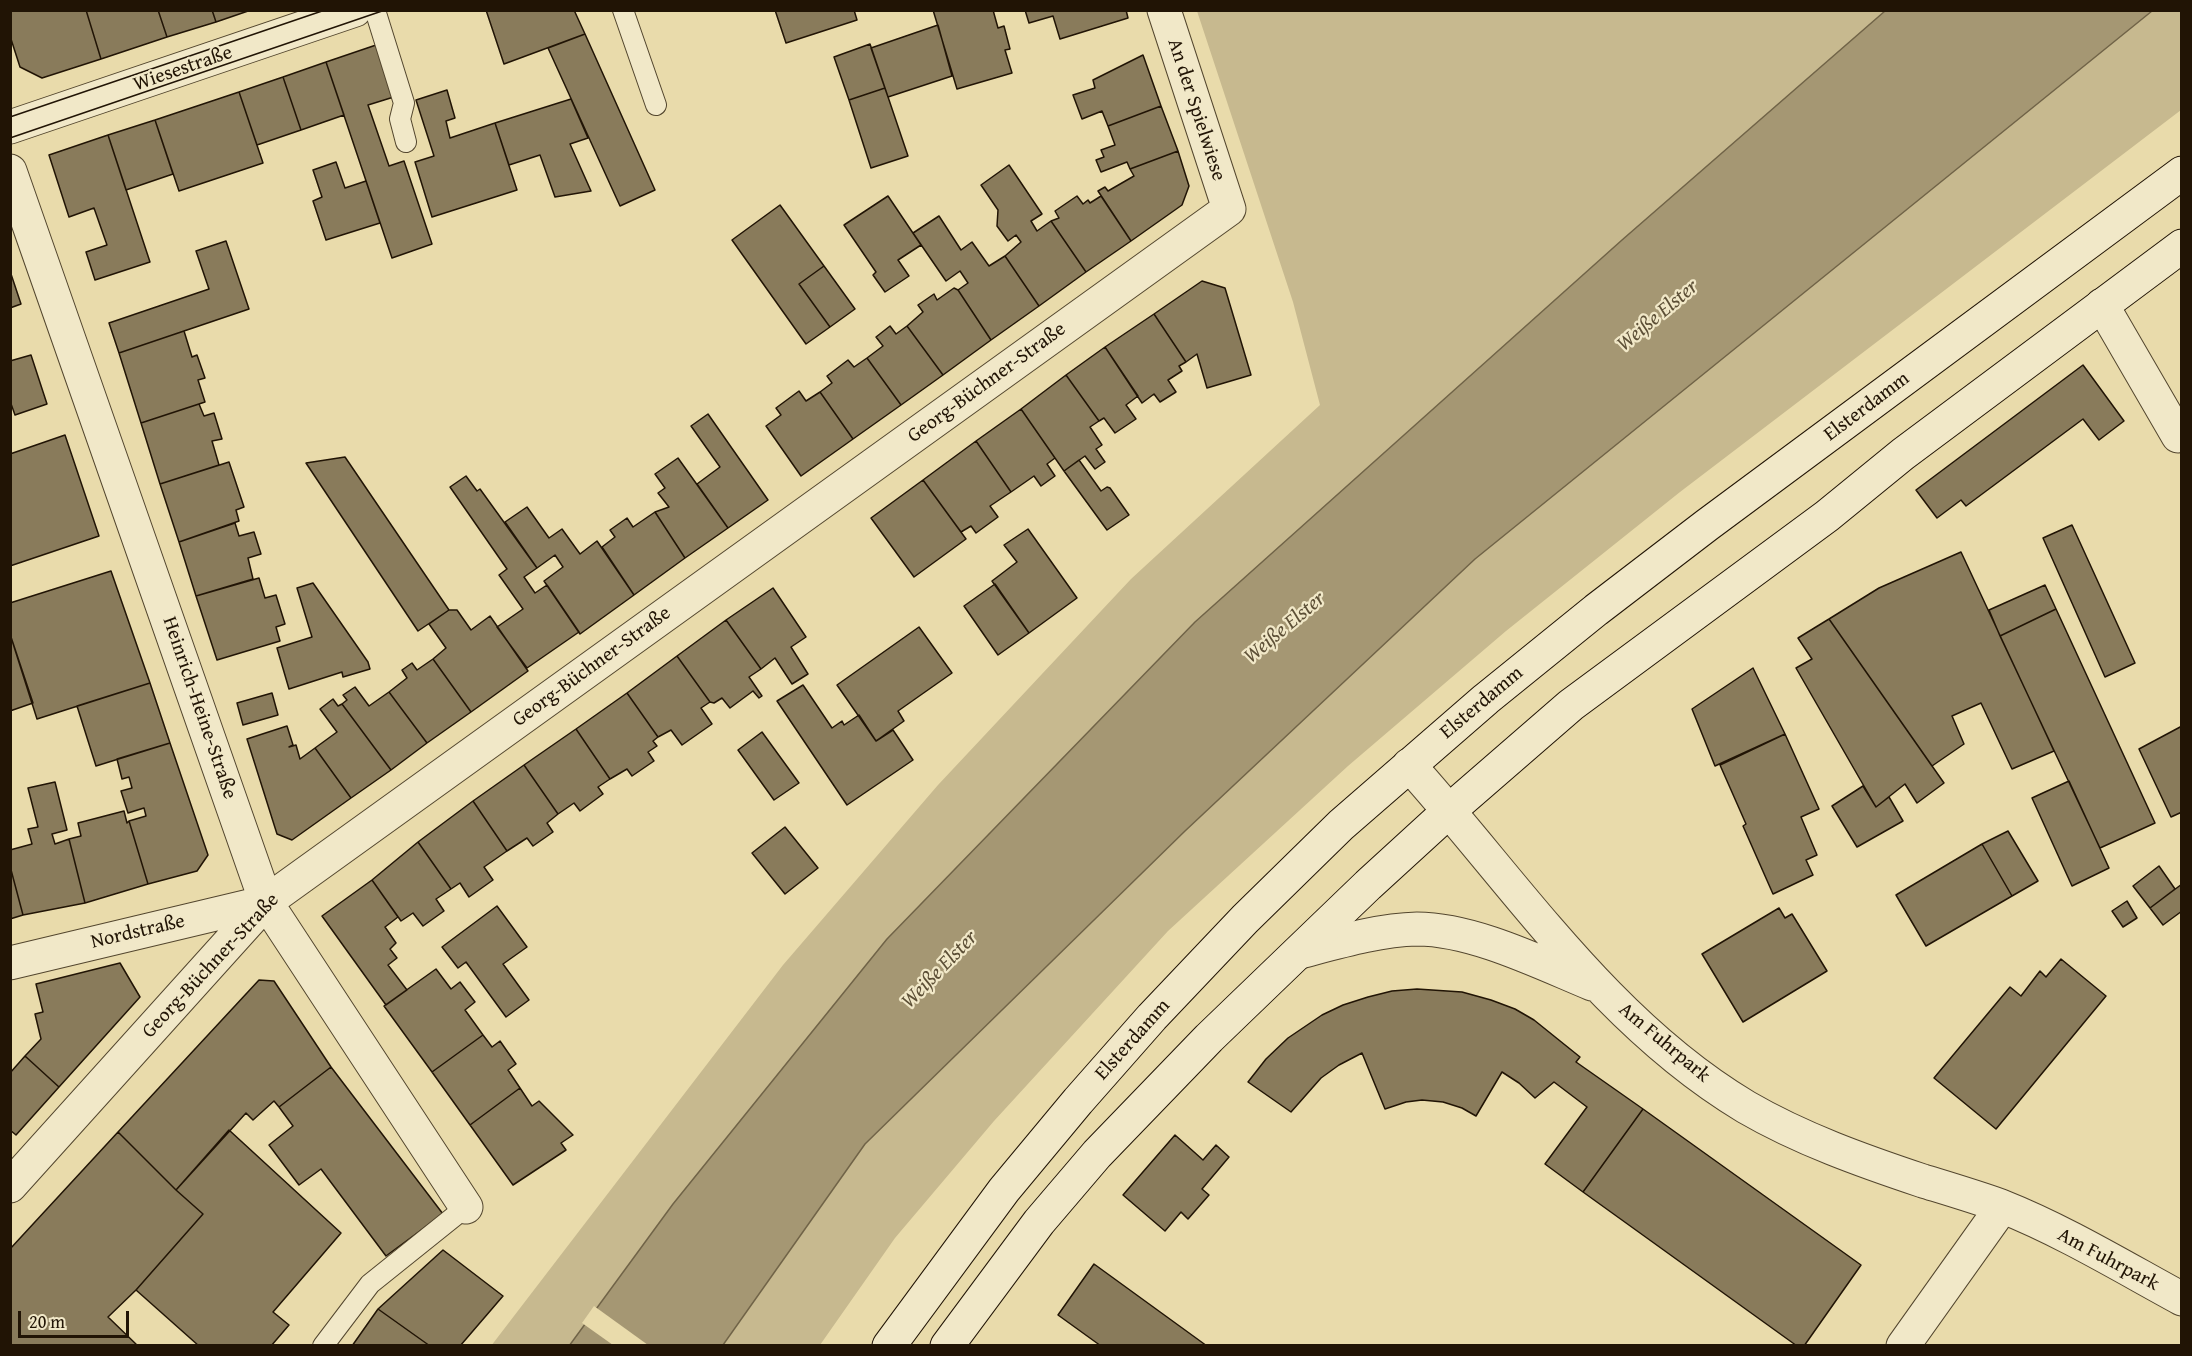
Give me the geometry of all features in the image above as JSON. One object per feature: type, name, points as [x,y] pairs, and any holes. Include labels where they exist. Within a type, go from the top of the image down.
[{"type":"street","name":"Wiesestraße","points":[[10,127],[355,10]]},
{"type":"street","name":"An der Spielwiese","points":[[1164,10],[1229,209]]},
{"type":"street","name":"Heinrich-Heine-Straße","points":[[10,171],[266,902],[466,1208]]},
{"type":"street","name":"Elsterdamm","points":[[889,1346],[1004,1190],[1078,1101],[1152,1017],[1245,919],[1341,825],[1486,699],[1586,618],[1707,525],[2181,173]]},
{"type":"street","name":"Georg-Büchner-Straße","points":[[10,1186],[266,902],[1229,209]]},
{"type":"street","points":[[947,1346],[1039,1222],[1096,1154],[1209,1038],[1368,885],[1450,810],[1571,705],[1827,516],[1904,454],[2181,246]]},
{"type":"street","points":[[2102,305],[2178,436],[2181,435]]},
{"type":"street","name":"Am Fuhrpark","points":[[1409,765],[1450,810],[1600,988],[1660,1044],[1700,1076],[1745,1106],[1788,1130],[1837,1150],[2002,1207],[2064,1236],[2181,1299]]},
{"type":"street","name":"Nordstraße","points":[[10,963],[266,902]]},
{"type":"street","points":[[1300,952],[1354,938],[1420,929],[1457,934],[1503,948],[1600,988]]},
{"type":"street","points":[[1903,1346],[2002,1207]]},
{"type":"lane","points":[[375,10],[404,103],[399,119],[406,142]]},
{"type":"lane","points":[[623,10],[656,105]]},
{"type":"lane","points":[[324,1346],[370,1284],[466,1208]]},
{"type":"shaded area","points":[[1197,11],[1885,11],[1622,240],[1195,622],[887,939],[673,1204],[569,1345],[491,1346],[783,965],[938,785],[1131,579],[1320,405],[1293,302]]},
{"type":"shaded area","points":[[2152,11],[2181,11],[2181,110],[1680,492],[1506,631],[1348,766],[1168,931],[994,1121],[895,1238],[820,1345],[723,1346],[865,1144],[1185,831],[1475,559]]},
{"type":"water","name":"Weiße Elster","points":[[1885,11],[2152,11],[1475,559],[1185,831],[865,1144],[723,1345],[569,1346],[673,1204],[887,939],[1195,622],[1622,240]]},
{"type":"pier","points":[[594,1306],[648,1345],[613,1345],[582,1323]]},
{"type":"building","points":[[10,10],[86,10],[101,59],[42,78],[20,67],[10,36]]},
{"type":"building","points":[[86,10],[158,10],[167,37],[101,59]]},
{"type":"building","points":[[158,10],[212,10],[216,22],[167,37]]},
{"type":"building","points":[[212,10],[251,10],[216,22]]},
{"type":"building","points":[[486,10],[574,10],[585,34],[504,64]]},
{"type":"building","points":[[775,10],[854,10],[857,20],[786,43]]},
{"type":"building","points":[[933,10],[993,10],[998,28],[1004,26],[1010,49],[1005,50],[1012,73],[957,89]]},
{"type":"building","points":[[1025,10],[1126,10],[1128,18],[1060,39],[1053,16],[1029,23]]},
{"type":"building","points":[[938,25],[952,76],[888,97],[871,48]]},
{"type":"building","points":[[585,34],[655,190],[620,206],[548,48]]},
{"type":"building","points":[[379,44],[397,96],[368,105],[389,166],[404,161],[432,244],[392,258],[326,62]]},
{"type":"building","points":[[870,44],[885,88],[849,100],[834,57]]},
{"type":"building","points":[[1143,55],[1161,106],[1108,126],[1102,111],[1082,119],[1073,95],[1095,88],[1093,80]]},
{"type":"building","points":[[326,62],[344,115],[301,130],[283,77]]},
{"type":"building","points":[[283,77],[301,130],[257,145],[239,92]]},
{"type":"building","points":[[885,88],[908,156],[871,168],[849,100]]},
{"type":"building","points":[[447,90],[455,118],[446,121],[450,138],[495,123],[517,190],[432,217],[415,162],[434,156],[416,100]]},
{"type":"building","points":[[239,92],[263,163],[179,191],[155,120]]},
{"type":"building","points":[[571,99],[588,138],[570,144],[591,191],[555,197],[540,155],[509,165],[495,123]]},
{"type":"building","points":[[1161,106],[1178,151],[1130,169],[1127,162],[1101,172],[1096,160],[1104,157],[1101,150],[1115,145],[1108,126]]},
{"type":"building","points":[[155,120],[173,174],[126,190],[108,135]]},
{"type":"building","points":[[108,135],[150,262],[95,280],[86,252],[107,245],[94,208],[69,217],[49,155]]},
{"type":"building","points":[[1178,151],[1189,186],[1182,205],[1131,241],[1098,191],[1105,187],[1108,191],[1134,176],[1130,169]]},
{"type":"building","points":[[336,162],[345,188],[366,181],[380,223],[326,240],[313,201],[322,197],[313,170]]},
{"type":"building","points":[[1009,165],[1042,214],[1031,221],[1037,231],[1051,221],[1086,272],[1039,306],[1005,256],[1021,242],[1016,235],[1008,241],[997,226],[998,210],[981,185]]},
{"type":"building","points":[[888,196],[921,245],[898,260],[909,276],[885,292],[873,275],[876,272],[844,225]]},
{"type":"building","points":[[1077,196],[1083,204],[1088,200],[1090,203],[1101,196],[1131,241],[1086,272],[1051,221],[1059,218],[1055,211]]},
{"type":"building","points":[[780,205],[824,266],[799,284],[830,327],[806,344],[732,240]]},
{"type":"building","points":[[939,216],[961,250],[972,242],[989,266],[1005,256],[1039,306],[991,340],[958,290],[968,283],[960,271],[946,281],[913,233]]},
{"type":"building","points":[[226,241],[249,309],[119,353],[109,323],[209,289],[196,251]]},
{"type":"building","points":[[824,266],[855,309],[830,327],[799,284]]},
{"type":"building","points":[[10,271],[21,304],[10,308]]},
{"type":"building","points":[[1202,281],[1225,288],[1251,375],[1207,388],[1197,354],[1186,362],[1154,314]]},
{"type":"building","points":[[954,288],[958,290],[991,340],[943,375],[907,326],[923,312],[918,305],[934,294],[937,300]]},
{"type":"building","points":[[1154,314],[1186,362],[1179,366],[1182,371],[1168,380],[1176,392],[1160,402],[1154,394],[1142,403],[1105,347]]},
{"type":"building","points":[[890,326],[896,334],[907,326],[943,375],[901,405],[867,358],[883,346],[876,337]]},
{"type":"building","points":[[184,331],[192,357],[197,355],[205,378],[198,380],[205,402],[141,423],[119,353]]},
{"type":"building","points":[[1105,347],[1138,396],[1126,405],[1136,419],[1115,433],[1104,418],[1099,421],[1066,375]]},
{"type":"building","points":[[31,355],[47,404],[15,415],[10,401],[10,361]]},
{"type":"building","points":[[867,358],[901,405],[853,439],[820,392],[832,383],[827,376],[848,360],[854,367]]},
{"type":"building","points":[[2083,365],[2124,421],[2099,440],[2083,419],[1966,506],[1961,500],[1937,518],[1916,490]]},
{"type":"building","points":[[1066,375],[1099,421],[1090,427],[1102,445],[1096,449],[1105,462],[1095,469],[1085,456],[1064,471],[1021,409]]},
{"type":"building","points":[[799,391],[806,401],[820,392],[853,439],[801,476],[766,426],[781,415],[776,408]]},
{"type":"building","points":[[199,404],[204,416],[214,413],[222,439],[212,441],[219,465],[160,484],[141,423]]},
{"type":"building","points":[[1021,409],[1055,458],[1047,464],[1055,476],[1041,486],[1034,476],[1011,492],[976,441]]},
{"type":"building","points":[[708,414],[768,500],[728,528],[697,484],[720,467],[691,426]]},
{"type":"building","points":[[65,435],[99,536],[10,566],[10,454]]},
{"type":"building","points":[[976,441],[1011,492],[990,506],[998,517],[976,533],[971,526],[961,532],[923,480]]},
{"type":"building","points":[[345,457],[449,610],[418,631],[306,463]]},
{"type":"building","points":[[678,458],[728,528],[685,558],[655,512],[669,507],[658,493],[665,488],[655,474]]},
{"type":"building","points":[[1079,460],[1101,491],[1107,487],[1110,488],[1129,515],[1107,530],[1064,471]]},
{"type":"building","points":[[229,462],[244,507],[236,510],[239,521],[179,542],[160,484]]},
{"type":"building","points":[[466,476],[477,491],[480,489],[537,568],[524,577],[535,593],[547,585],[579,632],[527,668],[497,627],[523,609],[499,575],[507,569],[450,487]]},
{"type":"building","points":[[923,480],[966,539],[914,577],[871,518]]},
{"type":"building","points":[[527,507],[549,538],[562,529],[580,554],[597,541],[634,595],[580,634],[544,581],[563,567],[555,555],[537,568],[505,522]]},
{"type":"building","points":[[655,512],[685,558],[634,595],[602,547],[615,537],[610,530],[627,518],[633,527]]},
{"type":"building","points":[[235,523],[239,536],[254,532],[261,554],[248,558],[253,579],[196,596],[179,542]]},
{"type":"building","points":[[2072,525],[2135,663],[2105,677],[2043,538]]},
{"type":"building","points":[[1028,529],[1077,598],[1029,633],[992,581],[1017,562],[1004,545]]},
{"type":"building","points":[[1961,552],[2054,751],[2012,769],[1981,703],[1952,716],[1964,744],[1932,766],[1829,619],[1879,588]]},
{"type":"building","points":[[111,571],[150,683],[37,719],[10,634],[10,603]]},
{"type":"building","points":[[259,578],[265,598],[276,595],[285,624],[276,627],[280,641],[217,660],[196,596]]},
{"type":"building","points":[[313,583],[368,662],[370,669],[343,677],[342,672],[289,689],[277,648],[312,637],[297,588]]},
{"type":"building","points":[[995,584],[1029,633],[998,655],[964,606]]},
{"type":"building","points":[[2045,585],[2056,609],[2000,636],[1989,610]]},
{"type":"building","points":[[773,588],[806,637],[791,647],[808,674],[792,684],[775,658],[761,669],[726,620]]},
{"type":"building","points":[[2056,609],[2155,823],[2100,848],[2000,636]]},
{"type":"building","points":[[449,610],[457,610],[471,630],[490,616],[528,671],[471,712],[433,659],[446,648],[429,624]]},
{"type":"building","points":[[1829,619],[1944,783],[1917,803],[1905,784],[1876,807],[1796,668],[1812,659],[1798,638]]},
{"type":"building","points":[[726,620],[761,669],[749,677],[762,696],[759,698],[753,691],[730,708],[722,698],[714,703],[710,702],[677,656]]},
{"type":"building","points":[[919,627],[952,673],[898,711],[904,721],[876,741],[837,685]]},
{"type":"building","points":[[10,634],[33,703],[10,711]]},
{"type":"building","points":[[677,656],[710,702],[701,708],[712,724],[682,745],[671,730],[658,737],[627,693]]},
{"type":"building","points":[[433,659],[471,712],[427,743],[389,692],[407,678],[402,670],[412,663],[417,670]]},
{"type":"building","points":[[1753,668],[1785,734],[1715,766],[1692,709]]},
{"type":"building","points":[[150,683],[170,743],[96,766],[77,706]]},
{"type":"building","points":[[803,685],[832,728],[842,721],[844,725],[859,715],[876,741],[893,730],[913,760],[847,805],[777,701]]},
{"type":"building","points":[[355,687],[369,706],[389,692],[427,743],[391,770],[342,704],[347,700],[343,695]]},
{"type":"building","points":[[272,693],[278,715],[243,725],[237,703]]},
{"type":"building","points":[[627,693],[658,737],[653,741],[657,746],[648,752],[654,761],[632,776],[627,769],[610,779],[576,729]]},
{"type":"building","points":[[333,699],[338,706],[342,704],[391,770],[351,798],[315,748],[337,732],[320,709]]},
{"type":"building","points":[[287,726],[293,745],[289,747],[296,745],[300,759],[315,748],[351,798],[292,840],[277,834],[247,739]]},
{"type":"building","points":[[2182,726],[2182,812],[2171,817],[2139,749]]},
{"type":"building","points":[[576,729],[610,779],[598,787],[603,794],[580,811],[574,803],[558,814],[524,765]]},
{"type":"building","points":[[762,732],[799,783],[774,800],[738,750]]},
{"type":"building","points":[[1785,734],[1819,809],[1801,817],[1817,855],[1806,860],[1813,875],[1773,894],[1743,826],[1746,824],[1720,765]]},
{"type":"building","points":[[170,743],[208,855],[197,871],[148,884],[129,821],[146,816],[144,808],[128,813],[121,791],[132,788],[129,777],[122,779],[117,759]]},
{"type":"building","points":[[524,765],[558,814],[547,823],[553,832],[533,846],[527,838],[507,851],[473,801]]},
{"type":"building","points":[[2069,781],[2109,868],[2072,886],[2032,798]]},
{"type":"building","points":[[55,782],[67,830],[52,834],[55,844],[69,839],[85,903],[23,915],[10,866],[10,850],[32,844],[28,829],[38,827],[28,788]]},
{"type":"building","points":[[1863,786],[1876,807],[1889,797],[1903,821],[1857,847],[1832,806]]},
{"type":"building","points":[[473,801],[507,851],[484,867],[493,880],[469,897],[460,883],[451,889],[418,842]]},
{"type":"building","points":[[124,811],[148,884],[85,903],[69,839],[81,836],[78,823]]},
{"type":"building","points":[[785,827],[818,868],[785,894],[752,853]]},
{"type":"building","points":[[2008,831],[2038,881],[2012,896],[1982,844]]},
{"type":"building","points":[[418,842],[451,889],[436,899],[444,911],[423,926],[413,913],[401,921],[372,880]]},
{"type":"building","points":[[1982,844],[2012,896],[1926,946],[1896,895]]},
{"type":"building","points":[[10,866],[23,915],[10,919]]},
{"type":"building","points":[[2159,866],[2175,889],[2150,908],[2133,886]]},
{"type":"building","points":[[372,880],[398,917],[385,927],[396,943],[390,949],[397,958],[388,965],[407,990],[386,1005],[322,916]]},
{"type":"building","points":[[2182,884],[2182,911],[2163,925],[2150,908]]},
{"type":"building","points":[[2127,901],[2137,918],[2123,927],[2112,911]]},
{"type":"building","points":[[497,906],[527,947],[503,964],[529,1000],[506,1017],[466,962],[458,968],[442,947]]},
{"type":"building","points":[[1779,908],[1785,918],[1792,914],[1827,971],[1743,1022],[1702,954]]},
{"type":"building","points":[[2061,959],[2106,996],[1996,1129],[1934,1078],[2010,987],[2021,996],[2040,971],[2046,977]]},
{"type":"building","points":[[120,963],[140,997],[59,1087],[25,1056],[41,1039],[35,1014],[43,1012],[36,984]]},
{"type":"building","points":[[436,969],[451,989],[460,982],[475,1002],[465,1010],[483,1035],[432,1072],[384,1006]]},
{"type":"building","points":[[259,980],[274,981],[331,1067],[279,1107],[274,1101],[253,1120],[246,1113],[176,1190],[118,1132]]},
{"type":"building","points":[[1417,989],[1462,992],[1515,1009],[1534,1020],[1580,1057],[1576,1062],[1643,1109],[1583,1192],[1545,1164],[1587,1107],[1554,1082],[1535,1098],[1519,1083],[1502,1072],[1476,1116],[1462,1108],[1443,1102],[1422,1100],[1406,1102],[1385,1109],[1362,1053],[1321,1078],[1291,1112],[1248,1082],[1266,1059],[1288,1038],[1322,1015],[1368,997],[1392,991]]},
{"type":"building","points":[[483,1035],[492,1047],[500,1041],[516,1064],[508,1070],[520,1088],[470,1125],[432,1072]]},
{"type":"building","points":[[25,1056],[59,1087],[16,1135],[10,1130],[10,1073]]},
{"type":"building","points":[[331,1067],[443,1214],[386,1256],[321,1169],[299,1185],[269,1145],[293,1126],[279,1107]]},
{"type":"building","points":[[520,1088],[532,1106],[539,1101],[573,1135],[561,1143],[566,1150],[513,1185],[470,1125]]},
{"type":"building","points":[[1643,1109],[1861,1265],[1804,1346],[1797,1346],[1583,1192]]},
{"type":"building","points":[[229,1130],[341,1233],[273,1312],[289,1325],[271,1346],[199,1346],[136,1290],[203,1214],[176,1190]]},
{"type":"building","points":[[118,1132],[203,1214],[136,1290],[108,1317],[138,1346],[10,1346],[10,1249]]},
{"type":"building","points":[[1175,1135],[1203,1160],[1216,1145],[1229,1157],[1202,1189],[1209,1195],[1188,1219],[1181,1212],[1165,1231],[1123,1195]]},
{"type":"building","points":[[443,1250],[503,1296],[460,1346],[430,1346],[378,1309]]},
{"type":"building","points":[[1094,1264],[1207,1346],[1101,1346],[1058,1315]]},
{"type":"building","points":[[378,1309],[430,1346],[352,1346]]},
{"type":"tram line","points":[[10,117],[325,10]]},
{"type":"tram line","points":[[10,138],[385,10]]}]
